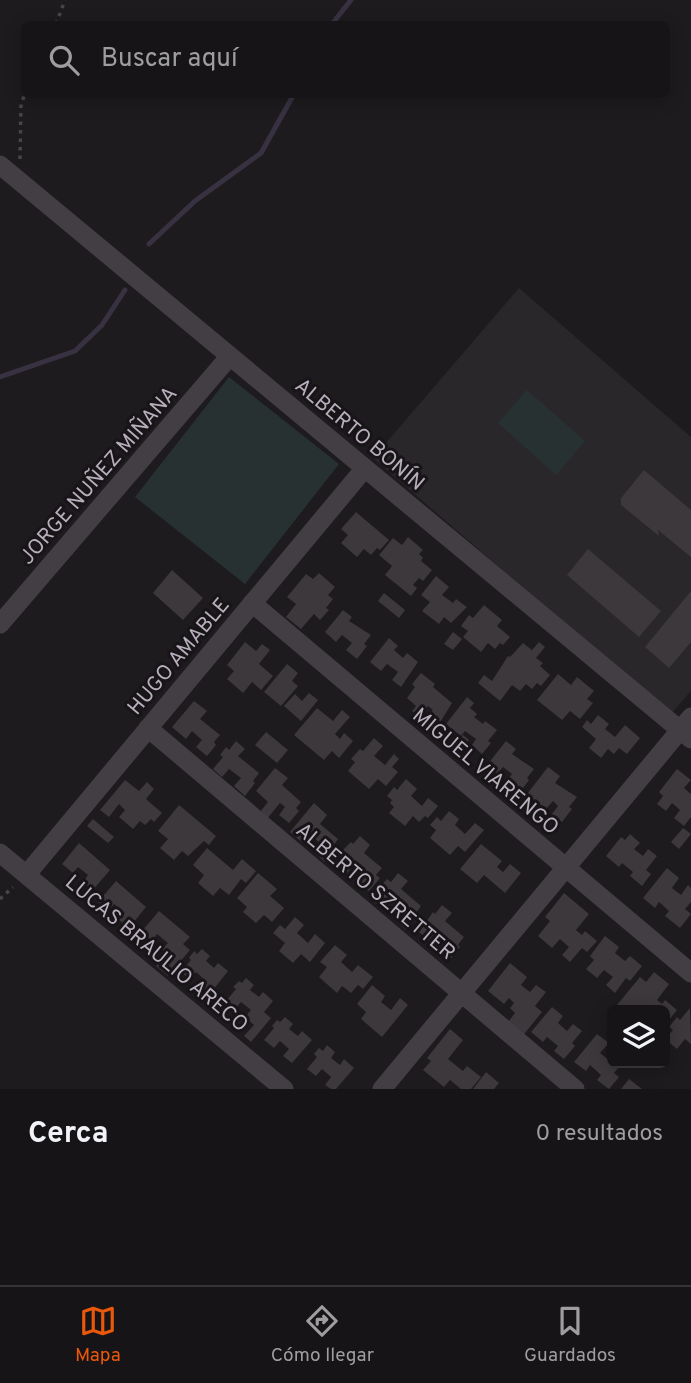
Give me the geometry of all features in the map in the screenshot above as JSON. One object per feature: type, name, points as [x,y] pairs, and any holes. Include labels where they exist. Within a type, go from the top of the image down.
[{"type":"street","name":"ALBERTO BONÍN","points":[[0,165],[365,468],[688,728]]},
{"type":"street","name":"JORGE NUÑEZ MIÑANA","points":[[0,624],[230,356]]},
{"type":"street","name":"HUGO AMABLE","points":[[27,874],[365,468]]},
{"type":"street","name":"MIGUEL VIARENGO","points":[[252,603],[691,973]]},
{"type":"street","name":"ALBERTO SZRETTER","points":[[148,728],[575,1089]]},
{"type":"street","points":[[382,1089],[566,867],[688,728]]},
{"type":"street","name":"LUCAS BRAULIO ARECO","points":[[0,853],[284,1089]]},
{"type":"path","points":[[57,21],[65,0]]},
{"type":"path","points":[[20,182],[21,104],[23,98]]},
{"type":"shaded area","points":[[519,288],[691,437],[691,691],[670,715],[373,458]]},
{"type":"shaded area","points":[[229,377],[339,464],[245,584],[135,497]]},
{"type":"shaded area","points":[[527,390],[585,441],[556,475],[498,423]]},
{"type":"building","points":[[644,470],[691,510],[691,557],[658,530],[659,536],[621,505],[621,498]]},
{"type":"building","points":[[356,512],[389,540],[371,555],[364,549],[357,557],[341,543],[348,535],[341,529]]},
{"type":"building","points":[[408,537],[423,550],[419,554],[423,558],[421,561],[432,570],[423,581],[419,578],[413,585],[417,588],[411,596],[385,575],[392,566],[379,555],[393,538],[402,545]]},
{"type":"building","points":[[588,549],[661,611],[639,637],[567,575]]},
{"type":"building","points":[[172,570],[203,598],[183,620],[153,593]]},
{"type":"building","points":[[319,573],[335,587],[328,595],[333,599],[326,608],[329,610],[320,620],[314,614],[301,629],[286,617],[296,604],[287,597],[306,574],[313,579]]},
{"type":"building","points":[[436,576],[449,587],[442,595],[453,603],[456,599],[467,607],[451,623],[444,617],[439,624],[422,611],[430,602],[421,595]]},
{"type":"building","points":[[691,591],[691,642],[669,668],[645,647]]},
{"type":"building","points":[[384,593],[405,610],[399,618],[378,601]]},
{"type":"building","points":[[484,605],[502,620],[497,626],[510,637],[495,649],[488,643],[481,652],[463,637],[468,631],[461,626],[469,615],[473,618]]},
{"type":"building","points":[[343,610],[352,617],[349,621],[371,635],[357,659],[346,650],[352,643],[342,635],[336,642],[325,632]]},
{"type":"building","points":[[453,632],[462,639],[453,650],[444,644]]},
{"type":"building","points":[[389,638],[398,646],[394,650],[403,658],[407,653],[418,662],[401,687],[392,680],[398,672],[387,664],[381,671],[370,662]]},
{"type":"building","points":[[245,642],[256,651],[262,644],[270,650],[259,664],[273,676],[261,690],[252,682],[243,693],[227,679],[234,671],[227,665]]},
{"type":"building","points":[[539,642],[545,647],[536,658],[543,663],[540,666],[550,675],[541,686],[537,683],[532,689],[526,684],[520,691],[512,685],[500,701],[478,683],[484,675],[492,681],[508,656],[523,643],[532,650]]},
{"type":"building","points":[[287,664],[298,673],[292,681],[298,686],[281,706],[264,692]]},
{"type":"building","points":[[421,673],[452,703],[439,724],[428,715],[433,710],[428,706],[420,717],[412,711],[416,706],[407,698],[415,687],[412,684]]},
{"type":"building","points":[[558,674],[571,685],[577,677],[594,691],[587,699],[593,703],[580,719],[570,711],[562,720],[537,700]]},
{"type":"building","points":[[309,693],[318,700],[301,721],[284,706],[295,694],[302,701]]},
{"type":"building","points":[[467,697],[474,703],[470,708],[477,714],[474,717],[497,730],[482,754],[472,745],[476,739],[465,731],[461,736],[446,724]]},
{"type":"building","points":[[194,701],[207,711],[200,719],[220,735],[207,756],[196,747],[202,740],[192,731],[186,739],[172,727]]},
{"type":"building","points":[[317,708],[333,721],[342,710],[350,717],[335,734],[340,739],[344,733],[353,741],[339,758],[332,751],[324,760],[294,735]]},
{"type":"building","points":[[598,715],[609,724],[605,729],[615,737],[625,725],[640,738],[627,754],[619,748],[614,754],[608,749],[601,758],[589,748],[596,739],[582,727],[587,720],[591,724]]},
{"type":"building","points":[[266,732],[288,750],[277,763],[255,745]]},
{"type":"building","points":[[463,735],[469,740],[457,754],[452,749]]},
{"type":"building","points":[[374,738],[383,746],[374,756],[385,765],[394,754],[399,759],[392,767],[398,772],[386,786],[378,779],[369,789],[348,771],[355,762],[351,759],[360,749],[363,751]]},
{"type":"building","points":[[236,741],[245,749],[238,756],[259,773],[245,796],[234,786],[241,778],[229,769],[222,777],[213,769],[223,757],[220,755],[226,747],[229,750]]},
{"type":"building","points":[[506,741],[516,749],[512,754],[534,769],[520,792],[507,781],[512,774],[503,767],[497,774],[487,765]]},
{"type":"building","points":[[548,767],[560,776],[555,783],[577,797],[562,822],[552,814],[558,806],[553,801],[546,809],[527,794]]},
{"type":"building","points":[[275,768],[288,778],[282,785],[301,802],[296,808],[299,811],[289,823],[279,815],[285,807],[280,803],[267,819],[260,812],[268,802],[256,791]]},
{"type":"building","points":[[677,769],[691,780],[684,788],[691,794],[691,817],[684,826],[674,818],[680,810],[672,803],[666,811],[657,804],[663,796],[659,792]]},
{"type":"building","points":[[406,779],[417,789],[411,796],[422,806],[428,798],[438,806],[428,818],[425,816],[419,822],[413,816],[405,826],[389,813],[394,807],[387,796],[394,787],[397,790]]},
{"type":"building","points":[[125,780],[139,791],[147,782],[154,789],[146,799],[162,813],[154,822],[151,819],[145,825],[140,821],[133,829],[119,817],[125,810],[119,804],[109,817],[100,810]]},
{"type":"building","points":[[314,803],[327,815],[320,824],[338,839],[333,846],[336,849],[325,862],[315,853],[321,844],[311,835],[303,843],[290,832]]},
{"type":"building","points":[[179,805],[216,836],[209,845],[204,841],[188,856],[182,851],[174,860],[160,848],[168,839],[158,831]]},
{"type":"building","points":[[449,811],[459,819],[455,825],[465,834],[475,823],[484,830],[465,852],[458,846],[450,855],[430,838],[436,830],[430,825],[437,817],[441,821]]},
{"type":"building","points":[[93,819],[114,837],[108,843],[87,826]]},
{"type":"building","points":[[683,828],[691,834],[679,849],[671,842]]},
{"type":"building","points":[[630,834],[640,843],[634,849],[643,856],[648,849],[657,856],[646,870],[651,874],[642,886],[630,876],[633,872],[622,863],[619,867],[606,856],[621,837],[625,840]]},
{"type":"building","points":[[360,836],[370,845],[364,853],[382,868],[376,875],[380,878],[369,891],[358,883],[366,874],[354,865],[347,873],[338,865],[347,854],[343,850]]},
{"type":"building","points":[[79,843],[110,870],[93,890],[83,882],[88,875],[78,867],[73,873],[62,864]]},
{"type":"building","points":[[481,844],[502,861],[497,867],[503,872],[510,864],[521,873],[505,893],[484,875],[477,883],[460,869]]},
{"type":"building","points":[[207,848],[233,870],[242,859],[256,871],[246,883],[241,879],[229,895],[220,888],[213,896],[198,883],[204,875],[193,865]]},
{"type":"building","points":[[667,868],[679,878],[672,888],[681,895],[688,885],[691,888],[691,902],[685,909],[691,914],[680,928],[665,916],[669,911],[659,902],[655,908],[643,898]]},
{"type":"building","points":[[258,873],[277,889],[270,896],[284,908],[272,922],[264,915],[256,923],[243,912],[247,907],[237,898]]},
{"type":"building","points":[[398,873],[408,881],[401,889],[421,906],[415,914],[418,916],[406,930],[396,921],[403,913],[391,903],[385,911],[374,902],[383,892],[379,888],[387,879],[391,882]]},
{"type":"building","points":[[116,881],[146,907],[129,928],[119,920],[125,913],[114,904],[109,911],[98,902]]},
{"type":"building","points":[[564,893],[589,914],[576,930],[582,935],[585,931],[597,941],[587,952],[582,948],[570,962],[562,955],[569,947],[560,939],[552,948],[538,936],[550,921],[545,917]]},
{"type":"building","points":[[442,905],[452,913],[445,921],[464,937],[451,958],[439,949],[446,940],[436,932],[429,940],[419,932],[433,912],[435,914]]},
{"type":"building","points":[[159,911],[190,937],[183,944],[190,950],[168,976],[156,966],[167,953],[162,949],[168,943],[157,934],[152,941],[141,932]]},
{"type":"building","points":[[295,917],[304,925],[297,933],[308,943],[315,934],[325,943],[310,962],[301,954],[293,963],[279,951],[285,943],[273,933],[280,925],[285,929]]},
{"type":"building","points":[[605,936],[619,947],[615,953],[625,961],[630,956],[642,966],[630,981],[626,978],[615,993],[606,985],[613,977],[604,970],[597,978],[586,969],[594,960],[590,956]]},
{"type":"building","points":[[335,945],[347,955],[341,962],[352,972],[358,965],[373,977],[363,989],[358,985],[351,993],[342,986],[337,993],[319,977],[327,967],[320,962]]},
{"type":"building","points":[[202,949],[210,956],[206,961],[214,968],[218,963],[228,971],[209,995],[200,988],[206,981],[196,972],[190,979],[181,972],[191,960],[189,958],[194,951],[197,954]]},
{"type":"building","points":[[510,963],[527,977],[521,985],[530,992],[536,985],[546,992],[535,1006],[542,1012],[521,1038],[506,1025],[515,1013],[510,1008],[514,1003],[509,998],[504,1004],[488,991]]},
{"type":"building","points":[[654,972],[669,984],[657,1000],[662,1004],[665,1000],[677,1010],[670,1019],[670,1005],[617,1005],[640,977],[646,982]]},
{"type":"building","points":[[246,978],[254,985],[250,990],[259,997],[263,992],[273,1001],[264,1012],[271,1018],[251,1042],[244,1036],[254,1025],[245,1017],[251,1010],[241,1002],[235,1009],[226,1001],[236,989],[233,987]]},
{"type":"building","points":[[372,985],[385,996],[381,1002],[391,1010],[400,998],[408,1005],[382,1037],[361,1019],[366,1012],[357,1004]]},
{"type":"building","points":[[552,1007],[563,1016],[558,1023],[567,1031],[573,1024],[582,1031],[572,1043],[575,1046],[564,1059],[554,1051],[558,1046],[547,1037],[543,1042],[531,1032]]},
{"type":"building","points":[[690,1008],[691,1044],[685,1039],[677,1049],[670,1043],[670,1033],[673,1030],[670,1026],[677,1017],[680,1020]]},
{"type":"building","points":[[285,1017],[293,1024],[289,1029],[298,1036],[302,1031],[312,1040],[292,1063],[283,1056],[289,1049],[280,1041],[274,1048],[264,1040],[277,1020],[280,1022]]},
{"type":"building","points":[[450,1029],[463,1040],[448,1059],[463,1071],[467,1066],[481,1077],[471,1089],[461,1089],[450,1080],[444,1087],[423,1070],[431,1061],[427,1058]]},
{"type":"building","points":[[597,1034],[607,1042],[600,1053],[607,1059],[607,1068],[618,1068],[614,1073],[619,1077],[609,1089],[597,1080],[601,1075],[590,1065],[586,1071],[574,1062]]},
{"type":"building","points":[[327,1045],[335,1052],[331,1058],[340,1065],[344,1059],[354,1068],[336,1089],[325,1085],[331,1077],[322,1069],[316,1076],[307,1069],[317,1057],[314,1054],[319,1048],[323,1051]]},
{"type":"building","points":[[486,1072],[499,1083],[494,1089],[473,1089]]},
{"type":"building","points":[[629,1079],[642,1089],[621,1089]]},
{"type":"waterway","points":[[334,21],[351,0]]},
{"type":"waterway","points":[[149,244],[195,201],[261,153],[292,98]]},
{"type":"waterway","points":[[0,377],[75,351],[102,325],[125,290]]}]
